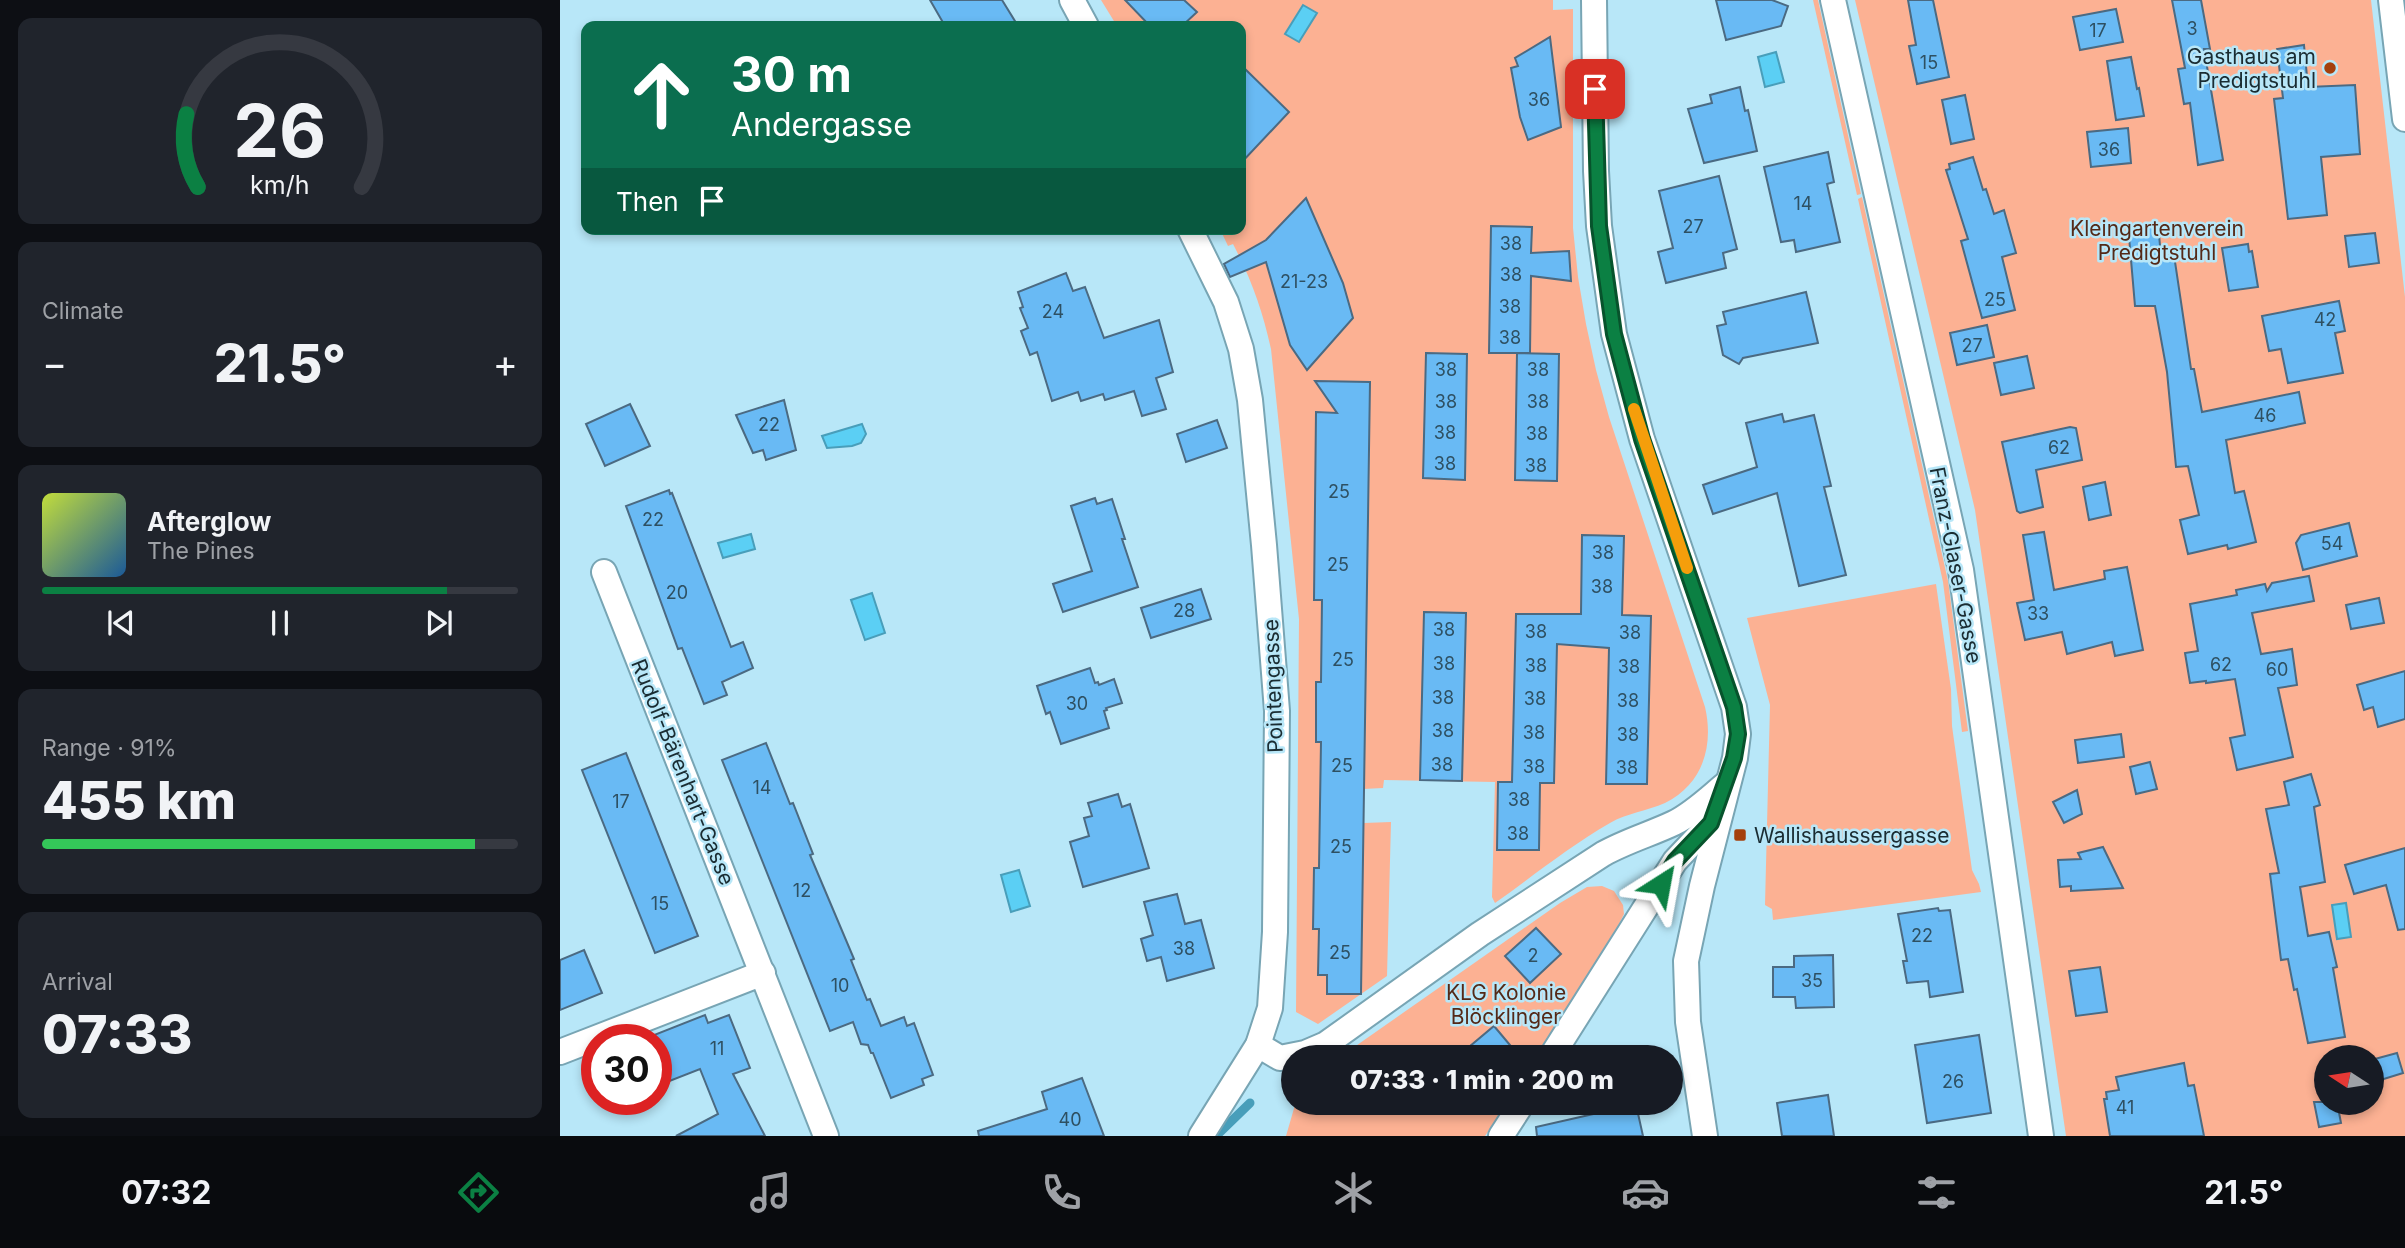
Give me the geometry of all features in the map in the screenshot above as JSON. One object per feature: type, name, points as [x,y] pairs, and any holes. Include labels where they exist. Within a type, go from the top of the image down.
[{"type":"street","points":[[1072,0],[1084,21]]},
{"type":"street","points":[[1594,0],[1599,226],[1614,334],[1642,439],[1734,707],[1738,734],[1686,961],[1688,1022],[1705,1136]]},
{"type":"street","name":"Franz-Glaser-Gasse","points":[[1833,0],[1961,570],[2041,1136]]},
{"type":"street","points":[[2391,0],[2405,119]]},
{"type":"street","name":"Pointengasse","points":[[1193,235],[1226,302],[1241,349],[1250,400],[1277,711],[1275,932],[1270,1008],[1258,1045],[1201,1136]]},
{"type":"street","name":"Rudolf-Bärenhart-Gasse","points":[[604,572],[826,1136]]},
{"type":"street","points":[[1258,1045],[1280,1058],[1305,1053],[1326,1044],[1480,934],[1592,861],[1623,843],[1674,823],[1727,783]]},
{"type":"street","points":[[1559,1045],[1675,861],[1711,823],[1727,783]]},
{"type":"street","points":[[560,1052],[763,973]]},
{"type":"street","points":[[1501,1136],[1514,1115]]},
{"type":"green space","points":[[1101,0],[1553,0],[1553,10],[1573,9],[1573,228],[1586,324],[1609,417],[1705,707],[1708,736],[1703,762],[1697,775],[1678,795],[1665,803],[1610,823],[1566,851],[1495,903],[1492,897],[1495,782],[1384,780],[1383,788],[1363,789],[1364,823],[1391,822],[1387,976],[1318,1024],[1296,1012],[1299,619],[1271,349],[1246,270],[1233,244],[1228,246],[1223,235],[1246,235],[1246,21],[1114,21]]},
{"type":"green space","points":[[1813,0],[1818,0],[1861,194],[1857,195]]},
{"type":"green space","name":"Kleingartenverein Predigtstuhl","points":[[1855,0],[2371,0],[2405,297],[2405,1136],[2066,1136],[1975,510]]},
{"type":"green space","points":[[1862,197],[1948,581],[1968,731],[1962,732],[1943,582],[1858,199]]},
{"type":"green space","points":[[1936,584],[1972,870],[1981,892],[1773,920],[1772,909],[1765,905],[1770,705],[1747,618]]},
{"type":"green space","name":"KLG Kolonie Blöcklinger","points":[[1602,886],[1614,891],[1623,905],[1624,914],[1610,942],[1544,1045],[1357,1045],[1560,903],[1587,887]]},
{"type":"green space","points":[[1292,1115],[1499,1115],[1485,1136],[1286,1136]]},
{"type":"water","points":[[1303,5],[1317,13],[1299,42],[1285,34]]},
{"type":"water","points":[[1776,52],[1784,82],[1765,87],[1758,57]]},
{"type":"water","points":[[862,424],[866,434],[861,443],[827,448],[822,436]]},
{"type":"water","points":[[751,534],[755,549],[723,558],[718,543]]},
{"type":"water","points":[[872,593],[885,633],[865,640],[851,600]]},
{"type":"water","points":[[1019,870],[1030,906],[1011,912],[1001,875]]},
{"type":"water","points":[[2346,903],[2351,937],[2337,939],[2332,905]]},
{"type":"building","points":[[930,0],[1002,0],[1015,21],[942,21]]},
{"type":"building","points":[[1125,0],[1184,0],[1197,12],[1187,21],[1145,21]]},
{"type":"building","points":[[1716,0],[1772,0],[1788,6],[1781,26],[1726,40]]},
{"type":"building","points":[[1908,0],[1933,0],[1949,77],[1917,84],[1909,46],[1916,45]]},
{"type":"building","points":[[2172,0],[2201,0],[2210,49],[2204,49],[2223,160],[2198,165],[2190,103],[2184,104],[2178,69],[2185,68]]},
{"type":"building","points":[[2116,9],[2123,42],[2080,50],[2073,17]]},
{"type":"building","points":[[1550,37],[1561,127],[1528,140],[1520,117],[1511,68],[1518,66],[1515,58]]},
{"type":"building","points":[[2304,45],[2308,87],[2355,85],[2360,154],[2321,157],[2327,215],[2288,219],[2274,99],[2283,98],[2277,49]]},
{"type":"building","points":[[2131,57],[2144,116],[2116,120],[2107,61]]},
{"type":"building","points":[[1246,70],[1289,112],[1246,158]]},
{"type":"building","points":[[1740,87],[1757,151],[1704,163],[1688,109],[1712,103],[1710,95]]},
{"type":"building","points":[[1965,95],[1974,139],[1951,144],[1942,100]]},
{"type":"building","points":[[2128,128],[2131,163],[2091,167],[2087,132]]},
{"type":"building","points":[[1828,152],[1834,182],[1827,184],[1840,242],[1796,252],[1794,240],[1781,242],[1764,167]]},
{"type":"building","points":[[1973,157],[1994,214],[2004,210],[2016,253],[2002,257],[2015,310],[1982,318],[1961,241],[1968,239],[1946,170],[1950,169],[1949,164]]},
{"type":"building","points":[[1719,176],[1737,249],[1723,253],[1726,268],[1666,283],[1658,252],[1673,248],[1659,191]]},
{"type":"building","points":[[1306,198],[1343,283],[1353,318],[1307,370],[1290,345],[1266,262],[1230,277],[1224,264],[1266,240]]},
{"type":"building","points":[[2158,223],[2161,257],[2174,255],[2191,369],[2194,369],[2202,412],[2299,392],[2305,423],[2226,440],[2235,493],[2244,491],[2256,542],[2188,554],[2180,520],[2199,515],[2188,466],[2176,467],[2167,372],[2155,306],[2135,306],[2128,225]]},
{"type":"building","points":[[1491,226],[1532,227],[1531,253],[1569,251],[1571,281],[1531,276],[1530,353],[1489,353]]},
{"type":"building","points":[[2375,233],[2379,263],[2349,267],[2345,236]]},
{"type":"building","points":[[2248,244],[2249,252],[2252,251],[2258,287],[2229,291],[2222,248]]},
{"type":"building","points":[[1066,273],[1073,291],[1085,287],[1104,338],[1159,320],[1173,372],[1156,378],[1166,409],[1142,416],[1134,391],[1105,400],[1103,394],[1081,401],[1078,392],[1052,401],[1037,352],[1030,355],[1021,331],[1028,328],[1020,308],[1023,307],[1018,292]]},
{"type":"building","points":[[1806,292],[1818,343],[1743,358],[1739,364],[1723,355],[1717,326],[1726,324],[1723,312]]},
{"type":"building","points":[[2339,301],[2345,331],[2335,333],[2343,373],[2288,383],[2281,349],[2269,351],[2262,316]]},
{"type":"building","points":[[1987,325],[1994,357],[1957,365],[1950,333]]},
{"type":"building","points":[[1426,353],[1467,354],[1465,480],[1423,478]]},
{"type":"building","points":[[1517,353],[1559,354],[1557,481],[1515,480]]},
{"type":"building","points":[[2027,356],[2034,388],[2001,395],[1994,363]]},
{"type":"building","points":[[1315,381],[1370,382],[1361,994],[1327,994],[1327,975],[1318,975],[1319,929],[1313,929],[1314,868],[1319,868],[1321,742],[1316,742],[1316,682],[1321,682],[1322,600],[1314,600],[1316,412],[1337,413]]},
{"type":"building","points":[[784,400],[796,450],[766,460],[763,450],[753,453],[736,415]]},
{"type":"building","points":[[630,404],[650,446],[605,466],[586,424]]},
{"type":"building","points":[[1782,414],[1784,422],[1814,415],[1831,486],[1824,487],[1846,575],[1799,586],[1777,493],[1713,514],[1703,485],[1757,467],[1746,423]]},
{"type":"building","points":[[1217,420],[1227,448],[1186,462],[1177,434]]},
{"type":"building","points":[[2076,428],[2082,460],[2036,470],[2043,507],[2020,513],[2017,511],[2002,442]]},
{"type":"building","points":[[2105,482],[2111,515],[2089,520],[2083,487]]},
{"type":"building","points":[[669,490],[731,647],[743,642],[753,668],[722,682],[727,695],[704,704],[682,648],[678,649],[626,506]]},
{"type":"building","points":[[1095,498],[1097,504],[1112,499],[1138,587],[1063,612],[1053,584],[1092,571],[1071,506]]},
{"type":"building","points":[[2349,523],[2357,556],[2303,570],[2296,543],[2301,535]]},
{"type":"building","points":[[2044,532],[2054,590],[2105,579],[2104,571],[2127,567],[2143,650],[2115,656],[2112,642],[2067,654],[2062,632],[2025,640],[2017,603],[2034,600],[2023,535]]},
{"type":"building","points":[[1582,535],[1624,536],[1622,615],[1651,616],[1647,784],[1606,784],[1609,648],[1557,644],[1554,783],[1540,783],[1539,850],[1497,850],[1498,782],[1512,782],[1516,614],[1581,614]]},
{"type":"building","points":[[2309,576],[2314,601],[2252,613],[2261,654],[2292,649],[2297,685],[2278,688],[2293,757],[2237,770],[2230,738],[2245,735],[2235,679],[2190,683],[2185,653],[2198,651],[2190,604],[2237,595],[2236,590],[2265,584],[2267,591],[2272,583]]},
{"type":"building","points":[[1201,589],[1211,619],[1151,638],[1141,608]]},
{"type":"building","points":[[2379,598],[2384,623],[2351,629],[2346,605]]},
{"type":"building","points":[[1424,612],[1466,613],[1462,781],[1420,780]]},
{"type":"building","points":[[1090,668],[1095,683],[1098,682],[1099,685],[1114,679],[1122,703],[1104,711],[1109,728],[1061,744],[1050,712],[1046,714],[1037,686]]},
{"type":"building","points":[[2405,671],[2405,719],[2378,727],[2373,707],[2364,710],[2357,685]]},
{"type":"building","points":[[2121,734],[2124,757],[2078,763],[2075,740]]},
{"type":"building","points":[[766,743],[790,804],[793,803],[813,854],[810,855],[854,959],[851,960],[867,1000],[870,999],[881,1026],[904,1017],[907,1026],[914,1023],[933,1075],[922,1079],[924,1085],[891,1098],[873,1053],[868,1045],[861,1044],[853,1022],[830,1031],[722,760]]},
{"type":"building","points":[[626,753],[698,936],[655,953],[582,770]]},
{"type":"building","points":[[2150,762],[2157,789],[2136,794],[2130,767]]},
{"type":"building","points":[[2311,774],[2320,805],[2314,807],[2325,882],[2300,887],[2308,936],[2329,932],[2337,967],[2333,968],[2345,1037],[2308,1043],[2288,959],[2281,960],[2270,874],[2279,873],[2266,809],[2289,805],[2284,782]]},
{"type":"building","points":[[2077,790],[2082,814],[2064,823],[2053,802]]},
{"type":"building","points":[[1118,794],[1122,807],[1130,804],[1149,868],[1083,887],[1070,842],[1089,836],[1084,818],[1092,816],[1088,803]]},
{"type":"building","points":[[2103,847],[2123,888],[2071,891],[2071,886],[2060,887],[2058,860],[2081,859],[2078,853]]},
{"type":"building","points":[[2405,848],[2405,929],[2398,930],[2386,885],[2354,894],[2345,865]]},
{"type":"building","points":[[1177,894],[1185,924],[1201,920],[1214,968],[1167,981],[1161,957],[1147,961],[1141,939],[1153,935],[1144,902]]},
{"type":"building","points":[[1938,908],[1939,911],[1950,910],[1963,992],[1930,997],[1928,981],[1907,983],[1903,961],[1907,961],[1898,914]]},
{"type":"building","points":[[1536,928],[1561,954],[1530,983],[1505,956]]},
{"type":"building","points":[[584,950],[602,993],[560,1010],[560,960]]},
{"type":"building","points":[[1833,955],[1834,1007],[1796,1008],[1795,997],[1773,997],[1773,967],[1794,967],[1794,956]]},
{"type":"building","points":[[2100,967],[2107,1012],[2076,1016],[2069,971]]},
{"type":"building","points":[[705,1015],[708,1023],[729,1015],[750,1068],[733,1074],[765,1136],[676,1136],[718,1114],[700,1069],[672,1080],[672,1028]]},
{"type":"building","points":[[1494,1026],[1510,1045],[1471,1045]]},
{"type":"building","points":[[1979,1035],[1991,1113],[1927,1123],[1915,1045]]},
{"type":"building","points":[[2397,1053],[2403,1073],[2384,1079],[2384,1056]]},
{"type":"building","points":[[2184,1063],[2188,1086],[2194,1085],[2204,1136],[2110,1136],[2104,1099],[2107,1099],[2106,1092],[2119,1090],[2116,1077]]},
{"type":"building","points":[[1082,1078],[1104,1136],[979,1136],[978,1131],[1047,1109],[1042,1092]]},
{"type":"building","points":[[1828,1095],[1834,1136],[1782,1136],[1777,1103]]},
{"type":"building","points":[[1589,1115],[1638,1115],[1643,1136],[1537,1136],[1536,1127]]},
{"type":"building","points":[[2317,1115],[2339,1115],[2341,1123],[2319,1127]]},
{"type":"waterway","points":[[1216,1136],[1250,1103]]},
{"type":"slow traffic","points":[[1634,409],[1687,568]]},
{"type":"place","name":"Gasthaus am Predigtstuhl","points":[[2330,68]]},
{"type":"place","name":"Wallishaussergasse","points":[[1740,835]]},
{"type":"route","points":[[1595,89],[1599,226],[1614,334],[1642,439],[1734,707],[1738,734],[1727,783],[1711,823],[1675,861],[1661,884]]}]
